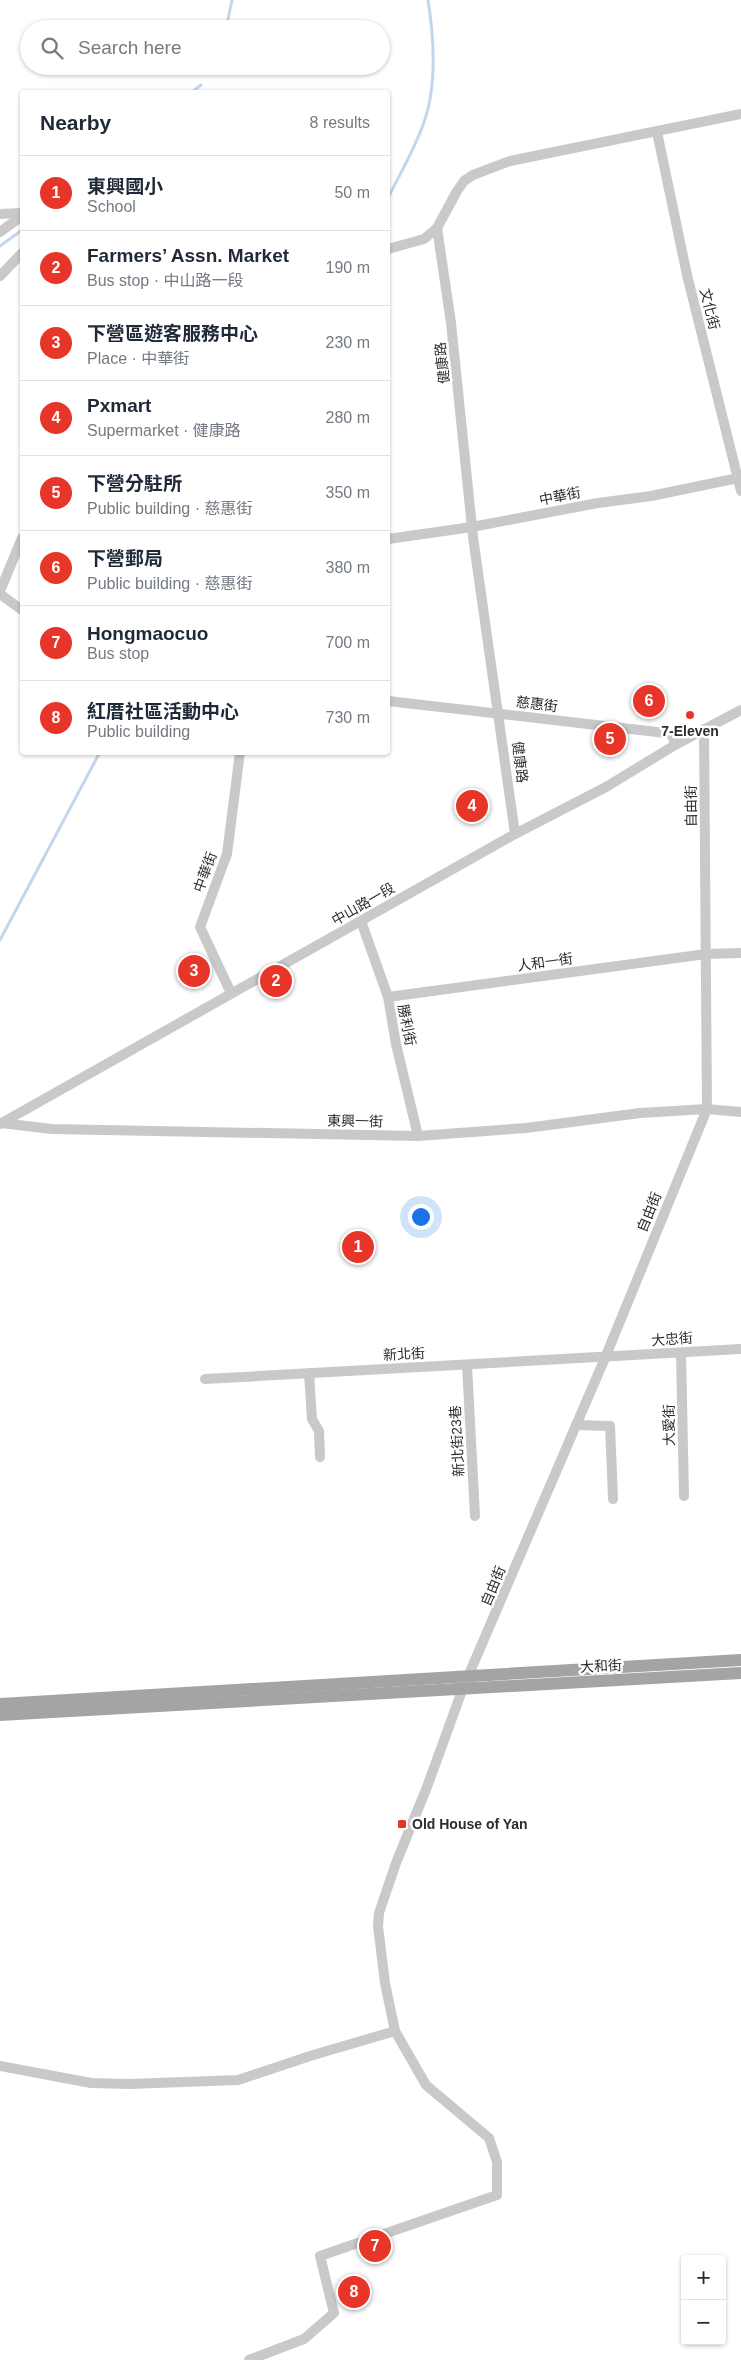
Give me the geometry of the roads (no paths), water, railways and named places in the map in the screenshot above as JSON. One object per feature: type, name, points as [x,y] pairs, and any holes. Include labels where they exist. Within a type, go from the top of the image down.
[{"type":"main road","name":"大和街","points":[[0,1704],[741,1660]]},
{"type":"main road","name":"大和街","points":[[0,1715],[741,1673]]},
{"type":"street","points":[[390,248],[424,239],[436,228],[456,190],[473,175],[510,161],[741,114]]},
{"type":"street","name":"文化街","points":[[657,132],[687,275],[741,491]]},
{"type":"street","points":[[0,214],[20,214]]},
{"type":"street","points":[[0,232],[20,216]]},
{"type":"street","name":"健康路","points":[[436,228],[451,323],[472,527],[500,714],[515,834]]},
{"type":"street","points":[[0,276],[20,255]]},
{"type":"street","name":"中華街","points":[[390,539],[472,527],[598,503],[651,496],[738,478]]},
{"type":"street","points":[[20,543],[0,592],[20,608]]},
{"type":"street","name":"慈惠街","points":[[390,701],[672,734],[675,745]]},
{"type":"street","name":"中山路一段","points":[[1,1124],[515,834],[606,787],[675,745],[741,710]]},
{"type":"street","name":"自由街","points":[[249,2360],[304,2339],[334,2313],[320,2256],[497,2195],[498,2162],[489,2138],[426,2085],[395,2031],[385,1982],[378,1926],[379,1913],[396,1863],[427,1787],[463,1688],[470,1676],[605,1358],[707,1109],[704,729]]},
{"type":"street","name":"中華街","points":[[231,993],[200,927],[227,854],[240,755]]},
{"type":"street","name":"勝利街","points":[[361,921],[388,996],[396,1044],[418,1136]]},
{"type":"street","name":"人和一街","points":[[388,996],[706,954],[741,953]]},
{"type":"street","name":"東興一街","points":[[1,1124],[52,1129],[418,1136],[526,1128],[640,1114],[707,1109],[741,1112]]},
{"type":"street","name":"大忠街","points":[[605,1358],[741,1349]]},
{"type":"street","name":"大愛街","points":[[681,1353],[684,1496]]},
{"type":"street","name":"新北街","points":[[205,1379],[605,1358]]},
{"type":"street","name":"新北街23巷","points":[[467,1365],[475,1516]]},
{"type":"street","points":[[309,1373],[312,1419],[319,1431],[320,1457]]},
{"type":"street","points":[[576,1425],[610,1426],[613,1499]]},
{"type":"street","points":[[0,2066],[90,2083],[129,2084],[238,2080],[395,2031]]},
{"type":"waterway","points":[[228,20],[232,0]]},
{"type":"waterway","points":[[390,194],[423,125],[431,95],[433,46],[428,0]]},
{"type":"waterway","points":[[195,90],[201,85]]},
{"type":"waterway","points":[[0,246],[20,231]]},
{"type":"waterway","points":[[0,940],[98,755]]},
{"type":"place","name":"下營郵局","points":[[649,701]]},
{"type":"place","name":"7-Eleven","points":[[690,715]]},
{"type":"place","name":"下營分駐所","points":[[610,739]]},
{"type":"place","name":"Pxmart","points":[[472,806]]},
{"type":"place","name":"下營區遊客服務中心","points":[[194,971]]},
{"type":"place","name":"Farmers’ Assn. Market","points":[[276,981]]},
{"type":"place","name":"東興國小","points":[[358,1247]]},
{"type":"place","name":"Old House of Yan","points":[[402,1824]]},
{"type":"place","name":"Hongmaocuo","points":[[375,2246]]},
{"type":"place","name":"紅厝社區活動中心","points":[[354,2292]]}]
